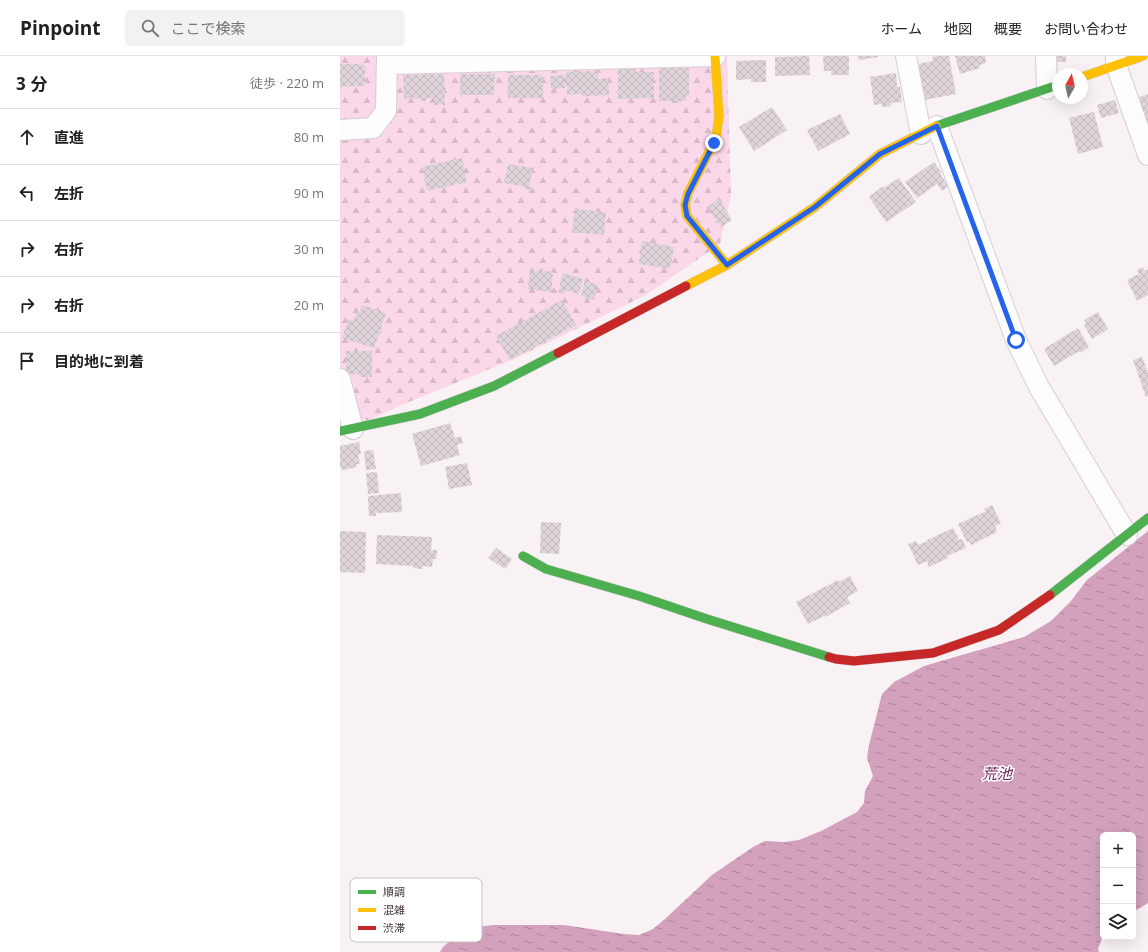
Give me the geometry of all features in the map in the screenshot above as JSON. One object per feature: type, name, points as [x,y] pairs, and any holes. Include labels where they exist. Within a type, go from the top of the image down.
[{"type":"street","points":[[340,130],[373,128],[386,111],[387,60],[715,56],[718,116],[716,138],[688,194],[685,205],[687,216],[727,265]]},
{"type":"street","points":[[906,56],[929,130],[1016,340],[1039,386],[1127,535]]},
{"type":"street","points":[[340,379],[346,430],[420,414],[494,386],[727,265],[815,207],[880,154],[929,130],[1052,87],[1046,56]]},
{"type":"street","points":[[1088,74],[1116,61],[1143,56]]},
{"type":"street","points":[[1116,61],[1148,155]]},
{"type":"street","points":[[524,556],[546,569],[639,596],[836,659],[854,661],[933,653],[999,630],[1039,604],[1148,518]]},
{"type":"green space","points":[[340,56],[727,56],[731,196],[720,244],[646,295],[514,359],[367,421],[340,412]]},
{"type":"water","name":"荒池","points":[[1148,531],[1148,903],[1136,910],[1136,832],[1100,832],[1100,940],[1101,940],[1098,949],[1099,952],[440,952],[449,942],[482,942],[482,926],[494,925],[564,925],[639,935],[653,929],[712,875],[753,847],[765,841],[784,842],[799,840],[821,831],[857,812],[864,803],[865,791],[873,776],[867,758],[882,694],[894,682],[924,666],[1024,637],[1051,621],[1071,601],[1087,580]]},
{"type":"building","points":[[809,56],[810,75],[775,76],[775,57]]},
{"type":"building","points":[[823,56],[849,56],[849,75],[831,75],[831,71],[824,71]]},
{"type":"building","points":[[858,56],[878,56],[878,57],[859,60]]},
{"type":"building","points":[[949,56],[956,94],[924,100],[917,64],[933,61],[932,57]]},
{"type":"building","points":[[955,56],[985,56],[986,63],[979,65],[980,68],[960,74]]},
{"type":"building","points":[[1056,56],[1066,56],[1066,62],[1056,62]]},
{"type":"building","points":[[766,60],[766,82],[751,82],[751,79],[736,80],[736,61]]},
{"type":"building","points":[[340,64],[365,65],[365,86],[340,87]]},
{"type":"building","points":[[635,68],[636,72],[654,72],[654,98],[618,99],[618,69]]},
{"type":"building","points":[[659,68],[689,68],[689,96],[686,96],[686,101],[659,101]]},
{"type":"building","points":[[598,71],[598,79],[608,78],[609,95],[567,95],[566,72]]},
{"type":"building","points":[[896,73],[897,87],[900,87],[902,102],[891,103],[891,106],[882,107],[882,104],[874,105],[870,77]]},
{"type":"building","points":[[444,74],[445,105],[435,105],[435,98],[426,98],[426,101],[420,101],[420,98],[404,99],[403,75]]},
{"type":"building","points":[[460,74],[495,74],[494,95],[460,95]]},
{"type":"building","points":[[508,75],[543,75],[543,98],[508,98]]},
{"type":"building","points":[[564,75],[565,88],[551,89],[550,76]]},
{"type":"building","points":[[1148,94],[1148,124],[1146,125],[1137,98]]},
{"type":"building","points":[[1115,100],[1119,113],[1101,118],[1097,105]]},
{"type":"building","points":[[772,107],[787,130],[754,151],[739,127]]},
{"type":"building","points":[[1094,112],[1103,147],[1078,154],[1069,118]]},
{"type":"building","points":[[840,114],[850,134],[818,151],[807,130]]},
{"type":"building","points":[[462,158],[467,182],[427,191],[422,167]]},
{"type":"building","points":[[934,162],[942,173],[940,174],[948,186],[942,191],[937,184],[917,198],[905,182]]},
{"type":"building","points":[[508,164],[533,168],[529,187],[532,187],[532,190],[523,188],[523,186],[504,183]]},
{"type":"building","points":[[899,178],[916,202],[886,222],[869,197],[883,186],[884,188]]},
{"type":"building","points":[[719,199],[732,220],[721,227],[707,207]]},
{"type":"building","points":[[575,209],[606,212],[604,235],[572,232]]},
{"type":"building","points":[[642,241],[674,247],[670,269],[639,264]]},
{"type":"building","points":[[1143,267],[1144,271],[1148,269],[1148,295],[1137,301],[1127,280],[1139,274],[1137,270]]},
{"type":"building","points":[[539,268],[543,268],[543,271],[553,272],[551,292],[528,289],[530,270],[539,271]]},
{"type":"building","points":[[563,273],[583,279],[579,294],[566,290],[564,294],[558,292]]},
{"type":"building","points":[[585,281],[598,285],[594,300],[581,296]]},
{"type":"building","points":[[562,300],[576,325],[510,360],[496,336]]},
{"type":"building","points":[[362,305],[386,313],[374,348],[342,338],[349,319],[353,321],[357,310],[360,312]]},
{"type":"building","points":[[1098,312],[1108,329],[1092,339],[1084,325],[1086,323],[1084,320]]},
{"type":"building","points":[[1078,328],[1089,347],[1080,353],[1079,351],[1054,366],[1044,349]]},
{"type":"building","points":[[346,351],[372,351],[372,377],[359,377],[359,374],[346,374]]},
{"type":"building","points":[[1142,357],[1148,373],[1148,396],[1146,397],[1133,360]]},
{"type":"building","points":[[450,423],[455,438],[461,436],[463,443],[457,445],[460,455],[421,466],[412,434]]},
{"type":"building","points":[[359,442],[361,454],[358,454],[360,464],[356,464],[357,467],[342,470],[340,467],[340,446]]},
{"type":"building","points":[[373,450],[376,469],[366,470],[364,451]]},
{"type":"building","points":[[467,463],[472,485],[449,489],[445,467]]},
{"type":"building","points":[[377,472],[379,493],[368,494],[366,473]]},
{"type":"building","points":[[401,493],[402,512],[376,513],[376,516],[369,516],[368,496]]},
{"type":"building","points":[[992,505],[1001,523],[995,526],[997,532],[971,545],[969,541],[967,542],[958,524],[986,511],[984,509]]},
{"type":"building","points":[[541,522],[561,523],[559,554],[540,553]]},
{"type":"building","points":[[953,528],[959,540],[962,539],[966,548],[947,556],[948,558],[929,567],[927,561],[918,565],[908,544],[916,541],[918,545]]},
{"type":"building","points":[[340,531],[366,532],[365,573],[340,572]]},
{"type":"building","points":[[377,535],[432,537],[431,550],[437,550],[436,559],[433,559],[432,567],[422,566],[422,569],[413,568],[413,566],[376,564]]},
{"type":"building","points":[[496,548],[512,559],[505,569],[488,558]]},
{"type":"building","points":[[850,576],[858,591],[847,597],[850,603],[825,617],[824,616],[808,624],[796,602],[838,580],[839,582]]},
{"type":"traffic: fast","points":[[936,126],[1052,87]]},
{"type":"traffic: fast","points":[[340,431],[420,414],[494,386],[558,353]]},
{"type":"traffic: fast","points":[[1050,595],[1148,518]]},
{"type":"traffic: fast","points":[[523,556],[546,569],[639,596],[829,657]]},
{"type":"traffic: slow","points":[[715,56],[719,116],[716,138],[688,193],[685,205],[687,216],[727,265]]},
{"type":"traffic: slow","points":[[1088,75],[1143,56]]},
{"type":"traffic: slow","points":[[686,286],[727,265],[815,207],[880,154],[936,126]]},
{"type":"traffic: jam","points":[[558,353],[686,286]]},
{"type":"traffic: jam","points":[[829,657],[854,661],[933,653],[999,630],[1050,595]]},
{"type":"route","points":[[714,143],[688,194],[685,205],[687,216],[727,265],[815,207],[880,154],[937,126],[1016,340]]}]
